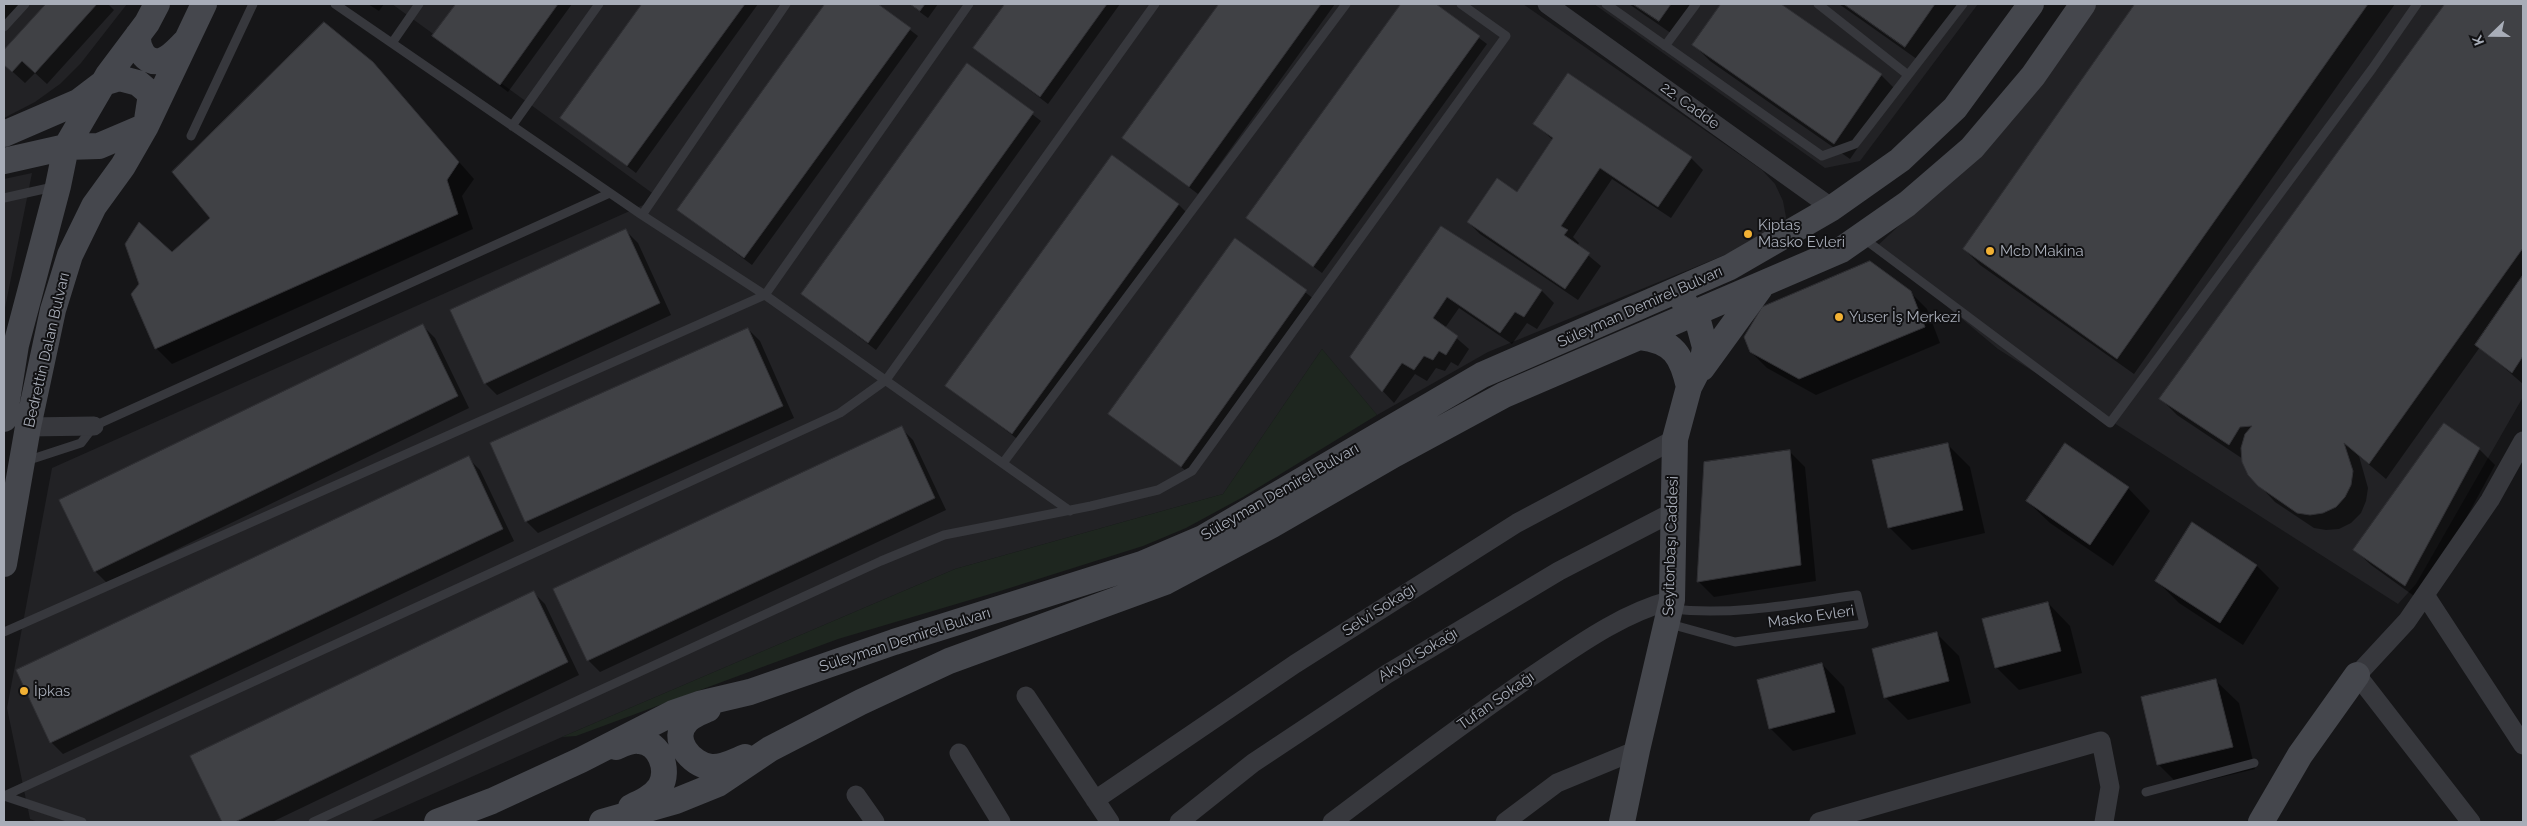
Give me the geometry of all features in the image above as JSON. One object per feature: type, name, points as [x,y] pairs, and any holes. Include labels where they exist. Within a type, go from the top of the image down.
[{"type":"main road","points":[[4,134],[78,102],[103,83],[138,35],[157,4]]},
{"type":"main road","name":"Bedrettin Dalan Bulvarı","points":[[16,423],[70,255],[94,206],[123,166],[146,126],[204,4]]},
{"type":"main road","name":"Süleyman Demirel Bulvarı","points":[[437,822],[492,800],[586,757],[673,713],[699,704],[750,692],[894,642],[1142,564],[1171,553],[1241,516],[1482,375],[1730,267],[1832,208],[1900,160],[1956,108],[2031,4]]},
{"type":"main road","name":"Süleyman Demirel Bulvarı","points":[[604,822],[676,801],[712,786],[770,749],[860,702],[949,661],[1165,582],[1264,530],[1394,454],[1504,395],[1841,250],[1907,204],[1972,148],[2033,76],[2083,4]]},
{"type":"main road","points":[[138,35],[140,50],[152,60],[160,61],[170,56],[186,42]]},
{"type":"main road","points":[[4,162],[66,147],[99,146],[146,126],[151,94],[138,83],[119,78],[103,83]]},
{"type":"main road","name":"Bedrettin Dalan Bulvarı","points":[[4,564],[22,463],[16,423],[10,347],[58,186],[66,147],[103,83]]},
{"type":"main road","name":"Seyitonbaşı Caddesi","points":[[1690,387],[1714,348],[1762,285]]},
{"type":"main road","name":"Seyitonbaşı Caddesi","points":[[1622,822],[1637,750],[1671,611],[1675,439],[1690,387],[1703,360],[1705,347],[1695,314],[1676,292]]},
{"type":"main road","points":[[1640,337],[1656,339],[1674,351],[1681,359],[1690,387]]},
{"type":"main road","points":[[2261,822],[2300,755],[2358,675]]},
{"type":"main road","points":[[750,692],[700,712],[687,721],[682,729],[681,740],[686,753],[699,764],[712,767],[770,749]]},
{"type":"main road","points":[[586,757],[638,740],[656,749],[661,758],[663,776],[660,786],[650,797],[604,822]]},
{"type":"street","name":"22. Cadde","points":[[1548,4],[1832,208]]},
{"type":"street","points":[[16,423],[94,426]]},
{"type":"street","name":"Selvi Sokağı","points":[[1095,800],[1295,664],[1517,522],[1675,439]]},
{"type":"street","points":[[2471,822],[2358,675],[2407,621],[2490,500],[2523,441]]},
{"type":"street","name":"Akyol Sokağı","points":[[1178,822],[1253,763],[1387,674],[1559,571],[1673,512]]},
{"type":"street","points":[[2425,595],[2523,745]]},
{"type":"street","name":"Tufan Sokağı","points":[[1332,822],[1466,721],[1565,654],[1633,612],[1671,611]]},
{"type":"street","points":[[1026,696],[1110,822]]},
{"type":"street","points":[[1819,822],[1856,817],[2102,741],[2110,787],[2104,822]]},
{"type":"street","points":[[1505,822],[1557,784],[1637,750]]},
{"type":"street","points":[[959,753],[1001,822]]},
{"type":"street","points":[[856,795],[875,822]]},
{"type":"lane","points":[[4,27],[25,4]]},
{"type":"lane","points":[[191,136],[253,4]]},
{"type":"lane","points":[[335,4],[642,215],[765,295],[1070,511]]},
{"type":"lane","points":[[392,43],[419,4]]},
{"type":"lane","points":[[512,126],[599,4]]},
{"type":"lane","points":[[642,215],[786,4]]},
{"type":"lane","points":[[4,632],[765,295],[969,4]]},
{"type":"lane","points":[[4,796],[840,413],[886,380],[1155,4]]},
{"type":"lane","points":[[1003,463],[1346,4]]},
{"type":"lane","points":[[313,822],[881,561],[944,535],[1070,511],[1158,490],[1192,471],[1506,36],[1461,4]]},
{"type":"lane","points":[[1606,4],[1822,156],[1855,144],[1963,4]]},
{"type":"lane","points":[[1665,46],[1696,4]]},
{"type":"lane","points":[[1818,4],[1908,75]]},
{"type":"lane","points":[[1860,236],[2110,423],[2372,69],[2417,4]]},
{"type":"lane","points":[[4,198],[58,186]]},
{"type":"lane","points":[[22,463],[80,442],[94,426],[610,193]]},
{"type":"lane","name":"Masko Evleri","points":[[1857,595],[1864,624],[1735,642],[1671,611],[1726,612],[1857,595]]},
{"type":"lane","points":[[2146,792],[2254,763]]},
{"type":"lane","points":[[4,796],[82,822]]},
{"type":"shaded area","points":[[4,4],[127,4],[81,63],[60,84],[35,102],[4,118]]},
{"type":"shaded area","points":[[392,4],[1523,4],[1762,170],[1775,184],[1783,201],[1786,217],[1783,228],[1771,236],[1488,352],[1377,415],[1322,349],[1223,494],[955,569],[562,737],[369,822],[38,822],[30,819],[7,708],[52,468],[659,198]]},
{"type":"shaded area","points":[[1594,4],[1978,4],[1860,161],[1825,168]]},
{"type":"shaded area","points":[[2096,4],[2523,4],[2523,397],[2416,584],[2398,604],[1998,349],[1876,247],[2012,121]]},
{"type":"shaded area","points":[[32,173],[4,313],[4,179]]},
{"type":"shaded area","points":[[1322,349],[1377,415],[1243,497],[1186,528],[1143,546],[838,639],[576,736],[562,737],[955,569],[1223,494]]},
{"type":"building","points":[[46,4],[97,4],[35,73],[22,61],[12,72],[4,65],[4,50]]},
{"type":"building","points":[[456,4],[558,4],[500,85],[432,36]]},
{"type":"building","points":[[642,4],[745,4],[627,166],[560,118]]},
{"type":"building","points":[[825,4],[878,4],[911,28],[744,258],[677,210]]},
{"type":"building","points":[[910,4],[925,4],[920,11]]},
{"type":"building","points":[[1005,4],[1107,4],[1040,97],[973,48]]},
{"type":"building","points":[[1219,4],[1321,4],[1189,187],[1122,138]]},
{"type":"building","points":[[1401,4],[1436,4],[1480,36],[1313,267],[1246,218]]},
{"type":"building","points":[[1633,4],[1671,4],[1659,21]]},
{"type":"building","points":[[1721,4],[1781,4],[1882,74],[1834,144],[1692,45]]},
{"type":"building","points":[[1844,4],[1935,4],[1905,47]]},
{"type":"building","points":[[2135,4],[2368,4],[2117,359],[1963,249]]},
{"type":"building","points":[[2445,4],[2523,4],[2523,248],[2369,464],[2344,443],[2353,471],[2351,485],[2345,497],[2336,507],[2323,513],[2310,515],[2297,513],[2258,486],[2248,475],[2242,462],[2241,448],[2245,434],[2252,426],[2240,427],[2229,445],[2159,399]]},
{"type":"building","points":[[324,22],[373,62],[459,162],[447,180],[458,214],[155,349],[131,294],[139,284],[125,244],[139,222],[172,252],[210,218],[172,172]]},
{"type":"building","points":[[967,63],[1034,112],[868,343],[801,294]]},
{"type":"building","points":[[1568,73],[1692,157],[1658,207],[1600,168],[1561,226],[1568,230],[1564,235],[1590,253],[1565,289],[1467,222],[1497,178],[1517,192],[1553,138],[1533,124]]},
{"type":"building","points":[[1112,155],[1179,204],[1012,434],[945,386]]},
{"type":"building","points":[[1441,226],[1542,290],[1524,317],[1515,312],[1500,333],[1447,297],[1433,318],[1458,336],[1446,355],[1439,351],[1433,360],[1424,356],[1414,370],[1402,363],[1382,392],[1350,357]]},
{"type":"building","points":[[626,229],[660,303],[484,384],[450,310]]},
{"type":"building","points":[[1235,238],[1307,290],[1181,467],[1108,414]]},
{"type":"building","name":"Yuser İş Merkezi","points":[[1870,261],[1911,291],[1925,327],[1799,379],[1750,352],[1744,337],[1762,307]]},
{"type":"building","points":[[2523,275],[2523,356],[2512,373],[2475,345]]},
{"type":"building","points":[[423,324],[458,396],[94,572],[59,500]]},
{"type":"building","points":[[748,328],[783,406],[525,522],[490,443]]},
{"type":"building","points":[[2444,423],[2480,448],[2405,586],[2353,550]]},
{"type":"building","points":[[902,426],[935,498],[587,661],[553,589]]},
{"type":"building","points":[[1948,443],[1963,510],[1888,528],[1872,460]]},
{"type":"building","points":[[2065,443],[2129,487],[2090,545],[2026,501]]},
{"type":"building","points":[[1790,450],[1801,565],[1697,582],[1704,462]]},
{"type":"building","points":[[469,456],[503,529],[50,743],[16,670]]},
{"type":"building","points":[[2192,522],[2257,565],[2220,623],[2155,581]]},
{"type":"building","points":[[534,591],[568,662],[235,822],[222,822],[190,756]]},
{"type":"building","points":[[2048,602],[2061,651],[1995,668],[1982,619]]},
{"type":"building","points":[[1937,632],[1949,681],[1884,698],[1872,649]]},
{"type":"building","points":[[1822,663],[1835,712],[1769,729],[1757,680]]},
{"type":"building","points":[[2216,679],[2233,747],[2157,765],[2141,697]]},
{"type":"place","name":"Kiptaş Masko Evleri","points":[[1748,234]]},
{"type":"place","name":"Mcb Makina","points":[[1990,251]]},
{"type":"place","name":"Yuser İş Merkezi","points":[[1839,317]]},
{"type":"place","name":"İpkas","points":[[24,691]]}]
